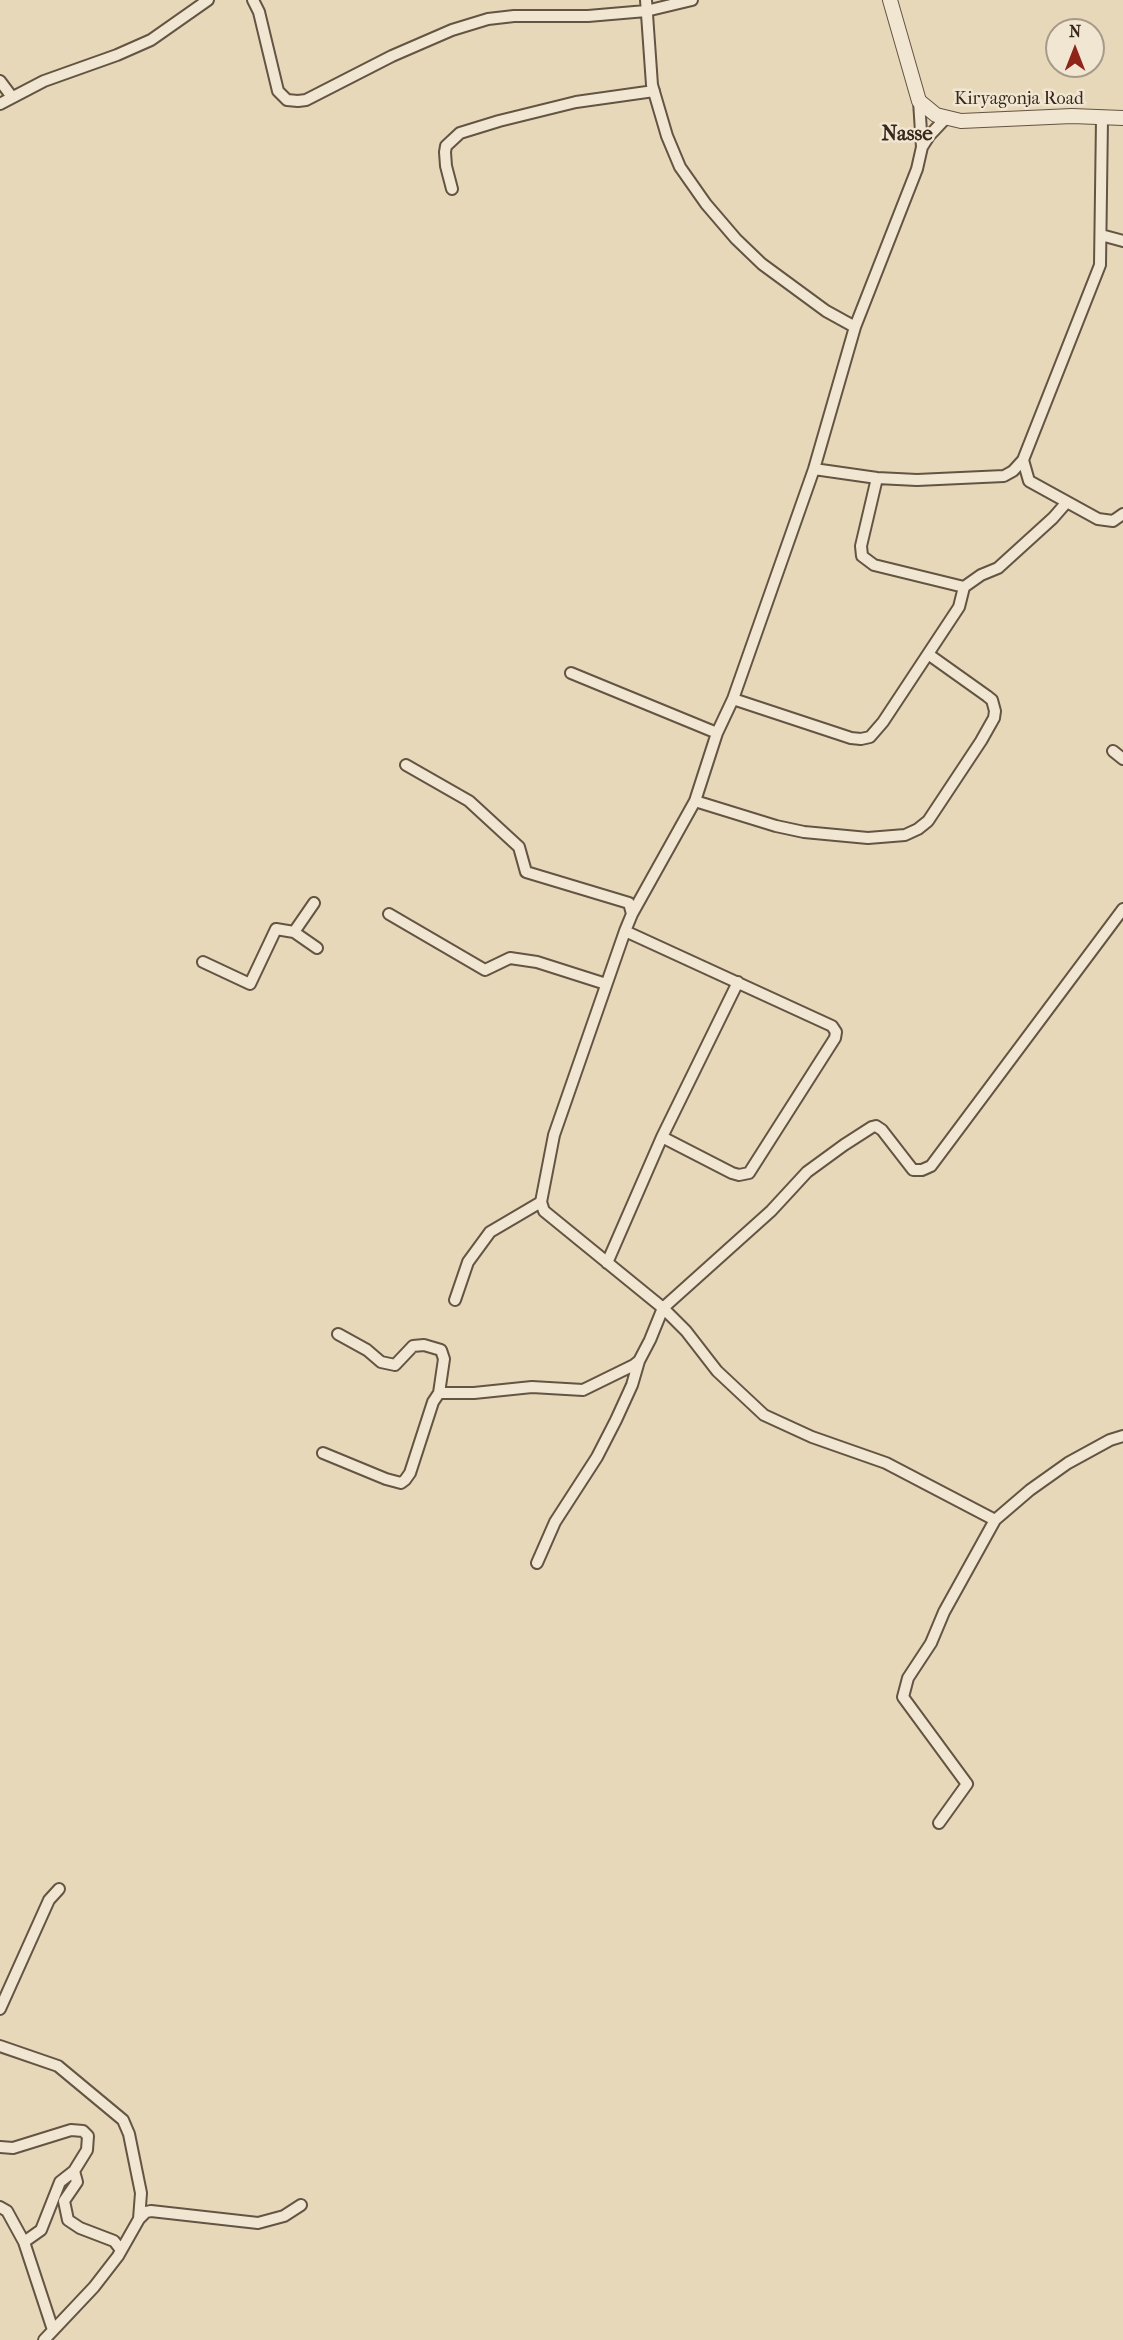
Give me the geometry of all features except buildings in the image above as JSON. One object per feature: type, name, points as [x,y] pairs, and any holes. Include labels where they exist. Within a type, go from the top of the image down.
[{"type":"street","points":[[0,104],[44,81],[117,55],[151,40],[208,0]]},
{"type":"street","points":[[253,0],[259,12],[278,91],[292,101],[306,100],[392,56],[452,30],[488,19],[514,16],[588,16],[692,0]]},
{"type":"street","points":[[890,0],[919,101],[922,147],[918,169],[855,327],[814,469],[734,699],[717,733],[695,801],[632,914],[625,931],[554,1135],[541,1203],[544,1211],[663,1308],[686,1331],[717,1371],[764,1415],[822,1441],[886,1463],[995,1520]]},
{"type":"street","points":[[646,6],[654,91],[667,136],[680,167],[706,204],[762,264],[826,311],[855,327]]},
{"type":"street","points":[[0,81],[12,98]]},
{"type":"street","points":[[452,189],[445,152],[446,146],[460,133],[576,102],[654,91]]},
{"type":"street","name":"Kiryagonja Road","points":[[919,101],[928,110],[945,119],[961,121],[1072,116],[1123,118]]},
{"type":"street","points":[[814,469],[917,480],[1004,476],[1013,471],[1023,460],[1100,265],[1102,118]]},
{"type":"street","points":[[922,147],[928,136],[945,119]]},
{"type":"street","points":[[1101,235],[1123,241]]},
{"type":"street","points":[[1023,460],[1029,481],[1067,502],[1106,521],[1113,521],[1123,514]]},
{"type":"street","points":[[877,477],[861,546],[862,556],[874,565],[964,587]]},
{"type":"street","points":[[734,699],[861,740],[870,737],[883,722],[959,607],[964,587],[981,575],[998,568],[1053,518],[1067,502]]},
{"type":"street","points":[[695,801],[776,826],[804,832],[868,838],[905,835],[918,829],[928,821],[981,741],[994,718],[995,711],[992,700],[928,654]]},
{"type":"street","points":[[571,673],[717,733]]},
{"type":"street","points":[[1113,752],[1123,759]]},
{"type":"street","points":[[406,765],[469,801],[519,847],[526,872],[629,903],[632,914]]},
{"type":"street","points":[[294,932],[314,903]]},
{"type":"street","points":[[537,1563],[555,1522],[597,1457],[616,1420],[663,1308],[771,1211],[807,1172],[843,1144],[872,1127],[876,1126],[882,1130],[914,1170],[931,1166],[1123,909]]},
{"type":"street","points":[[389,914],[485,970],[510,958],[537,962],[606,984]]},
{"type":"street","points":[[203,962],[250,984],[276,928],[294,932],[317,948]]},
{"type":"street","points":[[625,931],[836,1029],[835,1038],[749,1173],[739,1175],[732,1173],[662,1137]]},
{"type":"street","points":[[607,1263],[662,1137],[738,982]]},
{"type":"street","points":[[455,1300],[468,1263],[490,1232],[541,1203]]},
{"type":"street","points":[[323,1453],[386,1479],[401,1482],[405,1480],[411,1473],[433,1402],[440,1393],[444,1359],[441,1350],[424,1345],[413,1346],[395,1365],[381,1362],[367,1350],[338,1334]]},
{"type":"street","points":[[440,1393],[474,1393],[532,1387],[583,1390],[639,1361]]},
{"type":"street","points":[[939,1823],[967,1784],[903,1697],[904,1688],[931,1643],[944,1612],[995,1520],[1030,1490],[1068,1463],[1110,1440],[1123,1436]]},
{"type":"street","points":[[0,2009],[49,1900],[59,1889]]},
{"type":"street","points":[[0,2046],[58,2066],[123,2120],[129,2134],[141,2193],[139,2219]]},
{"type":"street","points":[[0,2147],[14,2148],[71,2130],[83,2131],[88,2136],[87,2150],[74,2171],[60,2182],[41,2230],[24,2242]]},
{"type":"street","points":[[74,2171],[77,2182],[64,2201],[68,2220],[80,2228],[114,2241],[121,2250]]},
{"type":"street","points":[[44,2340],[94,2287],[146,2212],[258,2223],[284,2216],[301,2205]]},
{"type":"street","points":[[0,2206],[8,2211],[24,2242],[52,2331]]},
{"type":"district","name":"Nasse","points":[[907,135]]}]
